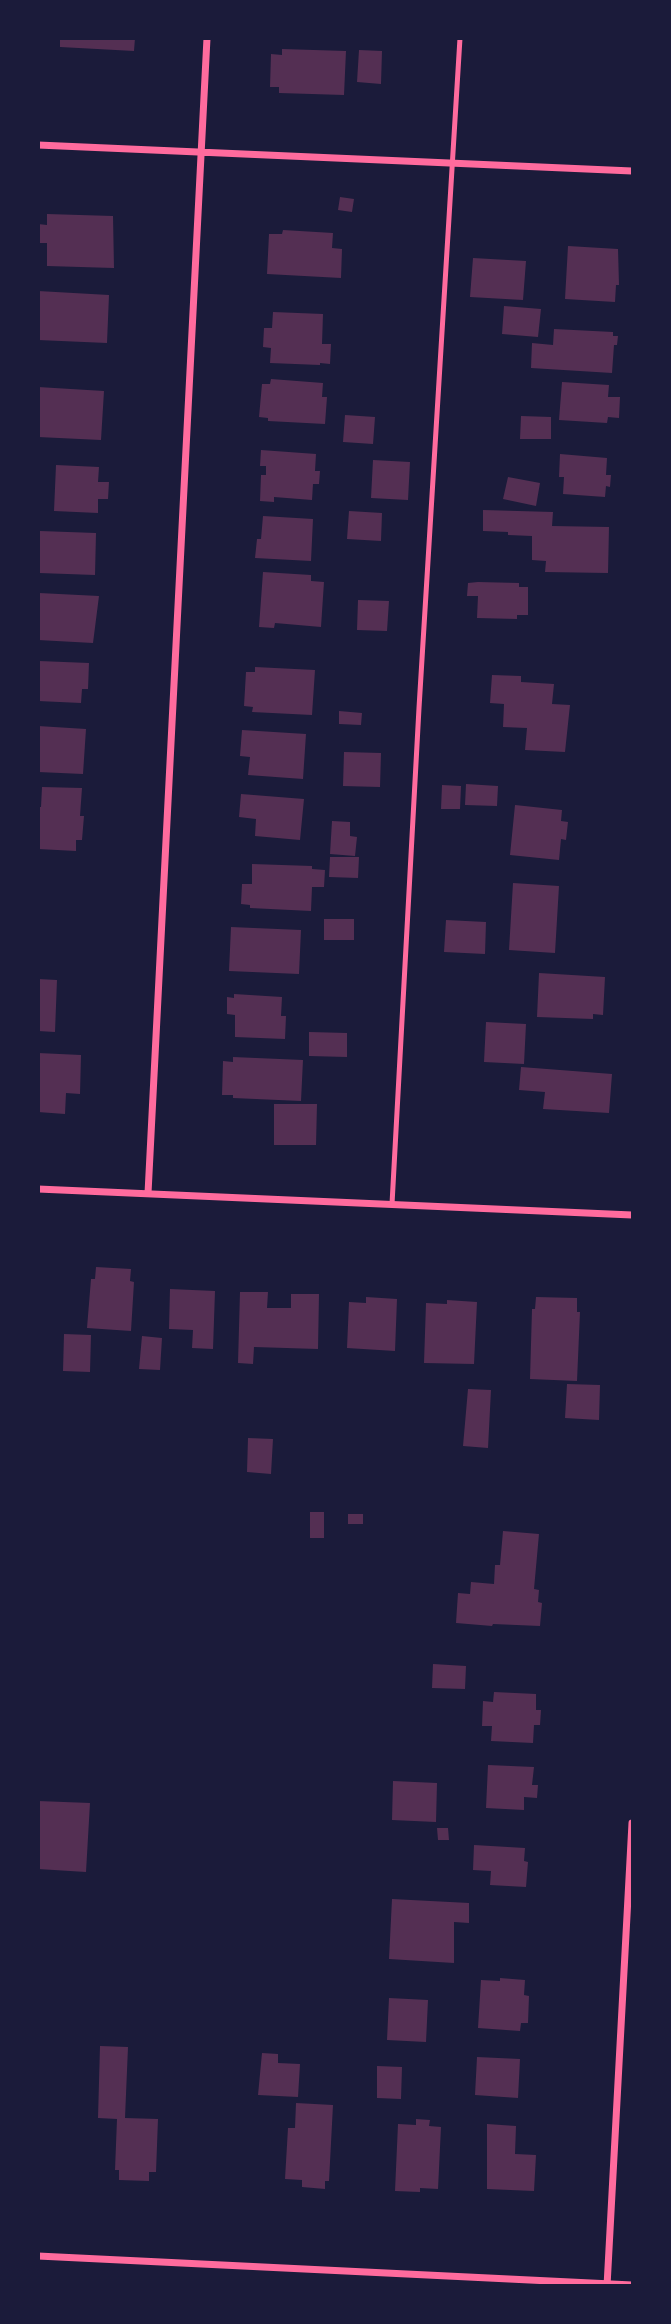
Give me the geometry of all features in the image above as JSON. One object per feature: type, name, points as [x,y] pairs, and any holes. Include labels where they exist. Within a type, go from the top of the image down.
[{"type":"street","points":[[148,1194],[207,38]]},
{"type":"street","points":[[38,145],[632,171]]},
{"type":"street","points":[[38,1189],[632,1215]]},
{"type":"street","points":[[607,2285],[632,1823]]},
{"type":"street","points":[[38,2256],[632,2286]]},
{"type":"lane","points":[[392,1204],[460,38]]},
{"type":"building","points":[[60,38],[135,38],[134,51],[60,47]]},
{"type":"building","points":[[282,49],[346,51],[344,95],[279,93],[279,87],[270,87],[271,54],[282,55]]},
{"type":"building","points":[[359,50],[382,51],[381,84],[357,82]]},
{"type":"building","points":[[340,197],[354,199],[352,212],[338,210]]},
{"type":"building","points":[[47,214],[113,216],[114,268],[47,266],[47,243],[38,243],[38,224],[47,225]]},
{"type":"building","points":[[283,230],[333,233],[332,248],[342,249],[341,278],[267,274],[269,234],[282,234]]},
{"type":"building","points":[[568,246],[618,249],[619,285],[616,285],[615,302],[565,299]]},
{"type":"building","points":[[473,258],[526,261],[523,300],[470,297]]},
{"type":"building","points":[[38,291],[109,295],[107,343],[38,340]]},
{"type":"building","points":[[504,306],[541,309],[538,337],[502,334]]},
{"type":"building","points":[[273,312],[323,314],[322,344],[331,344],[330,364],[270,363],[271,348],[263,347],[264,328],[272,328]]},
{"type":"building","points":[[554,329],[613,332],[613,336],[618,336],[617,345],[614,345],[612,373],[531,368],[532,343],[553,345]]},
{"type":"building","points":[[271,379],[323,383],[322,397],[327,397],[325,424],[268,421],[268,418],[259,417],[262,384],[270,384]]},
{"type":"building","points":[[562,382],[609,385],[608,397],[620,397],[619,418],[608,417],[607,423],[559,420]]},
{"type":"building","points":[[38,387],[104,391],[101,440],[38,437]]},
{"type":"building","points":[[345,415],[375,417],[373,444],[343,442]]},
{"type":"building","points":[[521,416],[551,417],[551,439],[520,439]]},
{"type":"building","points":[[261,450],[316,454],[315,471],[320,471],[319,484],[313,484],[312,500],[274,497],[274,502],[260,501],[261,475],[266,475],[266,466],[260,466]]},
{"type":"building","points":[[560,454],[607,458],[606,475],[611,475],[610,487],[606,486],[605,497],[563,494],[564,477],[559,477]]},
{"type":"building","points":[[373,460],[410,462],[408,500],[371,498]]},
{"type":"building","points":[[56,465],[99,467],[98,482],[109,482],[108,499],[98,499],[98,513],[54,511]]},
{"type":"building","points":[[508,477],[540,483],[536,506],[503,499]]},
{"type":"building","points":[[483,510],[553,512],[552,526],[609,527],[608,573],[545,572],[546,561],[532,560],[532,536],[483,531]]},
{"type":"building","points":[[349,511],[382,513],[381,541],[347,539]]},
{"type":"building","points":[[263,516],[313,519],[311,561],[255,558],[257,539],[261,539]]},
{"type":"building","points":[[40,531],[96,533],[95,575],[39,573]]},
{"type":"building","points":[[263,572],[311,575],[311,581],[324,582],[321,627],[275,623],[274,628],[259,627]]},
{"type":"building","points":[[468,583],[519,583],[519,587],[528,587],[528,615],[517,615],[517,619],[477,618],[478,596],[467,596]]},
{"type":"building","points":[[39,593],[99,596],[93,643],[38,640]]},
{"type":"building","points":[[358,600],[389,601],[387,631],[357,630]]},
{"type":"building","points":[[39,661],[89,663],[88,689],[82,689],[81,703],[38,701]]},
{"type":"building","points":[[255,667],[315,670],[312,715],[252,712],[253,707],[244,706],[246,672],[255,672]]},
{"type":"building","points":[[492,675],[521,676],[521,682],[554,684],[552,704],[570,705],[565,752],[525,750],[527,728],[503,727],[504,704],[490,703]]},
{"type":"building","points":[[339,711],[362,713],[361,725],[339,724]]},
{"type":"building","points":[[38,726],[86,729],[83,774],[38,772]]},
{"type":"building","points":[[242,730],[306,734],[303,779],[248,775],[250,757],[240,756]]},
{"type":"building","points":[[344,752],[381,753],[380,787],[343,786]]},
{"type":"building","points":[[466,784],[498,786],[497,806],[465,805]]},
{"type":"building","points":[[442,785],[461,786],[460,809],[441,809]]},
{"type":"building","points":[[42,787],[82,788],[82,840],[76,840],[76,851],[38,849],[38,807],[41,807]]},
{"type":"building","points":[[241,794],[304,799],[300,840],[255,836],[256,819],[239,817]]},
{"type":"building","points":[[515,805],[562,810],[561,821],[568,822],[566,840],[561,839],[559,860],[510,855]]},
{"type":"building","points":[[332,821],[350,822],[350,836],[357,837],[355,856],[330,854]]},
{"type":"building","points":[[330,857],[359,857],[358,878],[329,877]]},
{"type":"building","points":[[252,864],[312,866],[312,869],[325,870],[324,887],[312,887],[311,911],[250,908],[250,905],[241,904],[242,884],[252,884]]},
{"type":"building","points":[[513,883],[559,886],[555,953],[509,950]]},
{"type":"building","points":[[324,919],[354,919],[354,940],[324,940]]},
{"type":"building","points":[[446,920],[486,922],[485,954],[444,952]]},
{"type":"building","points":[[231,927],[301,930],[299,974],[229,971]]},
{"type":"building","points":[[539,973],[605,977],[603,1015],[593,1014],[593,1019],[537,1017]]},
{"type":"building","points":[[38,979],[57,980],[55,1032],[38,1031]]},
{"type":"building","points":[[234,994],[282,997],[281,1016],[286,1016],[285,1039],[235,1037],[235,1015],[227,1014],[227,997],[234,998]]},
{"type":"building","points":[[486,1022],[526,1024],[524,1064],[484,1062]]},
{"type":"building","points":[[309,1032],[347,1033],[347,1057],[309,1056]]},
{"type":"building","points":[[38,1053],[81,1055],[80,1094],[66,1093],[65,1114],[38,1112]]},
{"type":"building","points":[[233,1057],[303,1060],[301,1101],[233,1098],[233,1095],[222,1095],[223,1061],[233,1062]]},
{"type":"building","points":[[521,1067],[612,1074],[609,1113],[543,1109],[545,1092],[519,1090]]},
{"type":"building","points":[[274,1104],[317,1104],[316,1145],[274,1145]]},
{"type":"building","points":[[96,1267],[131,1269],[130,1281],[134,1282],[131,1331],[87,1328],[91,1279],[95,1279]]},
{"type":"building","points":[[170,1289],[215,1291],[213,1349],[192,1348],[193,1330],[169,1329]]},
{"type":"building","points":[[240,1292],[268,1292],[267,1308],[291,1308],[291,1294],[319,1294],[318,1349],[254,1347],[253,1364],[238,1363]]},
{"type":"building","points":[[366,1297],[397,1299],[395,1351],[347,1348],[349,1302],[366,1303]]},
{"type":"building","points":[[536,1297],[577,1298],[577,1312],[580,1312],[577,1381],[530,1379],[532,1309],[535,1309]]},
{"type":"building","points":[[447,1300],[477,1302],[474,1364],[424,1363],[426,1303],[447,1304]]},
{"type":"building","points":[[64,1334],[91,1335],[90,1372],[63,1371]]},
{"type":"building","points":[[142,1336],[162,1338],[160,1370],[139,1369]]},
{"type":"building","points":[[567,1384],[600,1385],[599,1420],[565,1418]]},
{"type":"building","points":[[468,1389],[491,1390],[488,1448],[463,1446]]},
{"type":"building","points":[[248,1438],[273,1439],[271,1474],[247,1472]]},
{"type":"building","points":[[310,1512],[324,1512],[324,1538],[310,1538]]},
{"type":"building","points":[[348,1514],[363,1514],[363,1524],[348,1524]]},
{"type":"building","points":[[503,1531],[539,1534],[534,1589],[539,1590],[538,1602],[542,1603],[540,1626],[456,1623],[458,1593],[470,1594],[471,1582],[494,1584],[495,1565],[500,1565]]},
{"type":"building","points":[[433,1664],[466,1666],[465,1689],[432,1688]]},
{"type":"building","points":[[494,1692],[536,1694],[536,1710],[541,1710],[540,1725],[534,1725],[533,1743],[491,1741],[492,1726],[482,1726],[483,1701],[493,1702]]},
{"type":"building","points":[[488,1765],[534,1767],[532,1785],[538,1785],[537,1798],[524,1797],[524,1810],[486,1808]]},
{"type":"building","points":[[393,1781],[437,1783],[436,1822],[392,1820]]},
{"type":"building","points":[[38,1801],[90,1803],[86,1872],[38,1869]]},
{"type":"building","points":[[437,1828],[448,1828],[449,1840],[438,1840]]},
{"type":"building","points":[[474,1845],[525,1848],[524,1861],[528,1862],[526,1887],[490,1885],[491,1871],[473,1870]]},
{"type":"building","points":[[392,1899],[469,1903],[469,1923],[454,1922],[454,1963],[389,1959]]},
{"type":"building","points":[[500,1978],[525,1980],[524,1995],[529,1996],[528,2023],[521,2023],[520,2031],[478,2028],[481,1980],[500,1981]]},
{"type":"building","points":[[389,1998],[428,2000],[426,2042],[387,2040]]},
{"type":"building","points":[[100,2046],[128,2047],[125,2118],[158,2119],[156,2172],[149,2172],[149,2181],[119,2180],[119,2170],[115,2170],[117,2119],[98,2118]]},
{"type":"building","points":[[262,2053],[278,2054],[278,2063],[300,2064],[298,2097],[258,2095]]},
{"type":"building","points":[[477,2057],[520,2059],[518,2098],[475,2095]]},
{"type":"building","points":[[377,2066],[402,2067],[401,2099],[377,2098]]},
{"type":"building","points":[[296,2103],[333,2105],[329,2181],[325,2181],[325,2189],[302,2187],[302,2180],[285,2179],[288,2128],[295,2128]]},
{"type":"building","points":[[416,2119],[430,2120],[429,2126],[441,2127],[438,2189],[420,2188],[420,2192],[395,2191],[398,2124],[416,2125]]},
{"type":"building","points":[[487,2124],[516,2126],[515,2154],[536,2155],[534,2191],[487,2189]]}]
